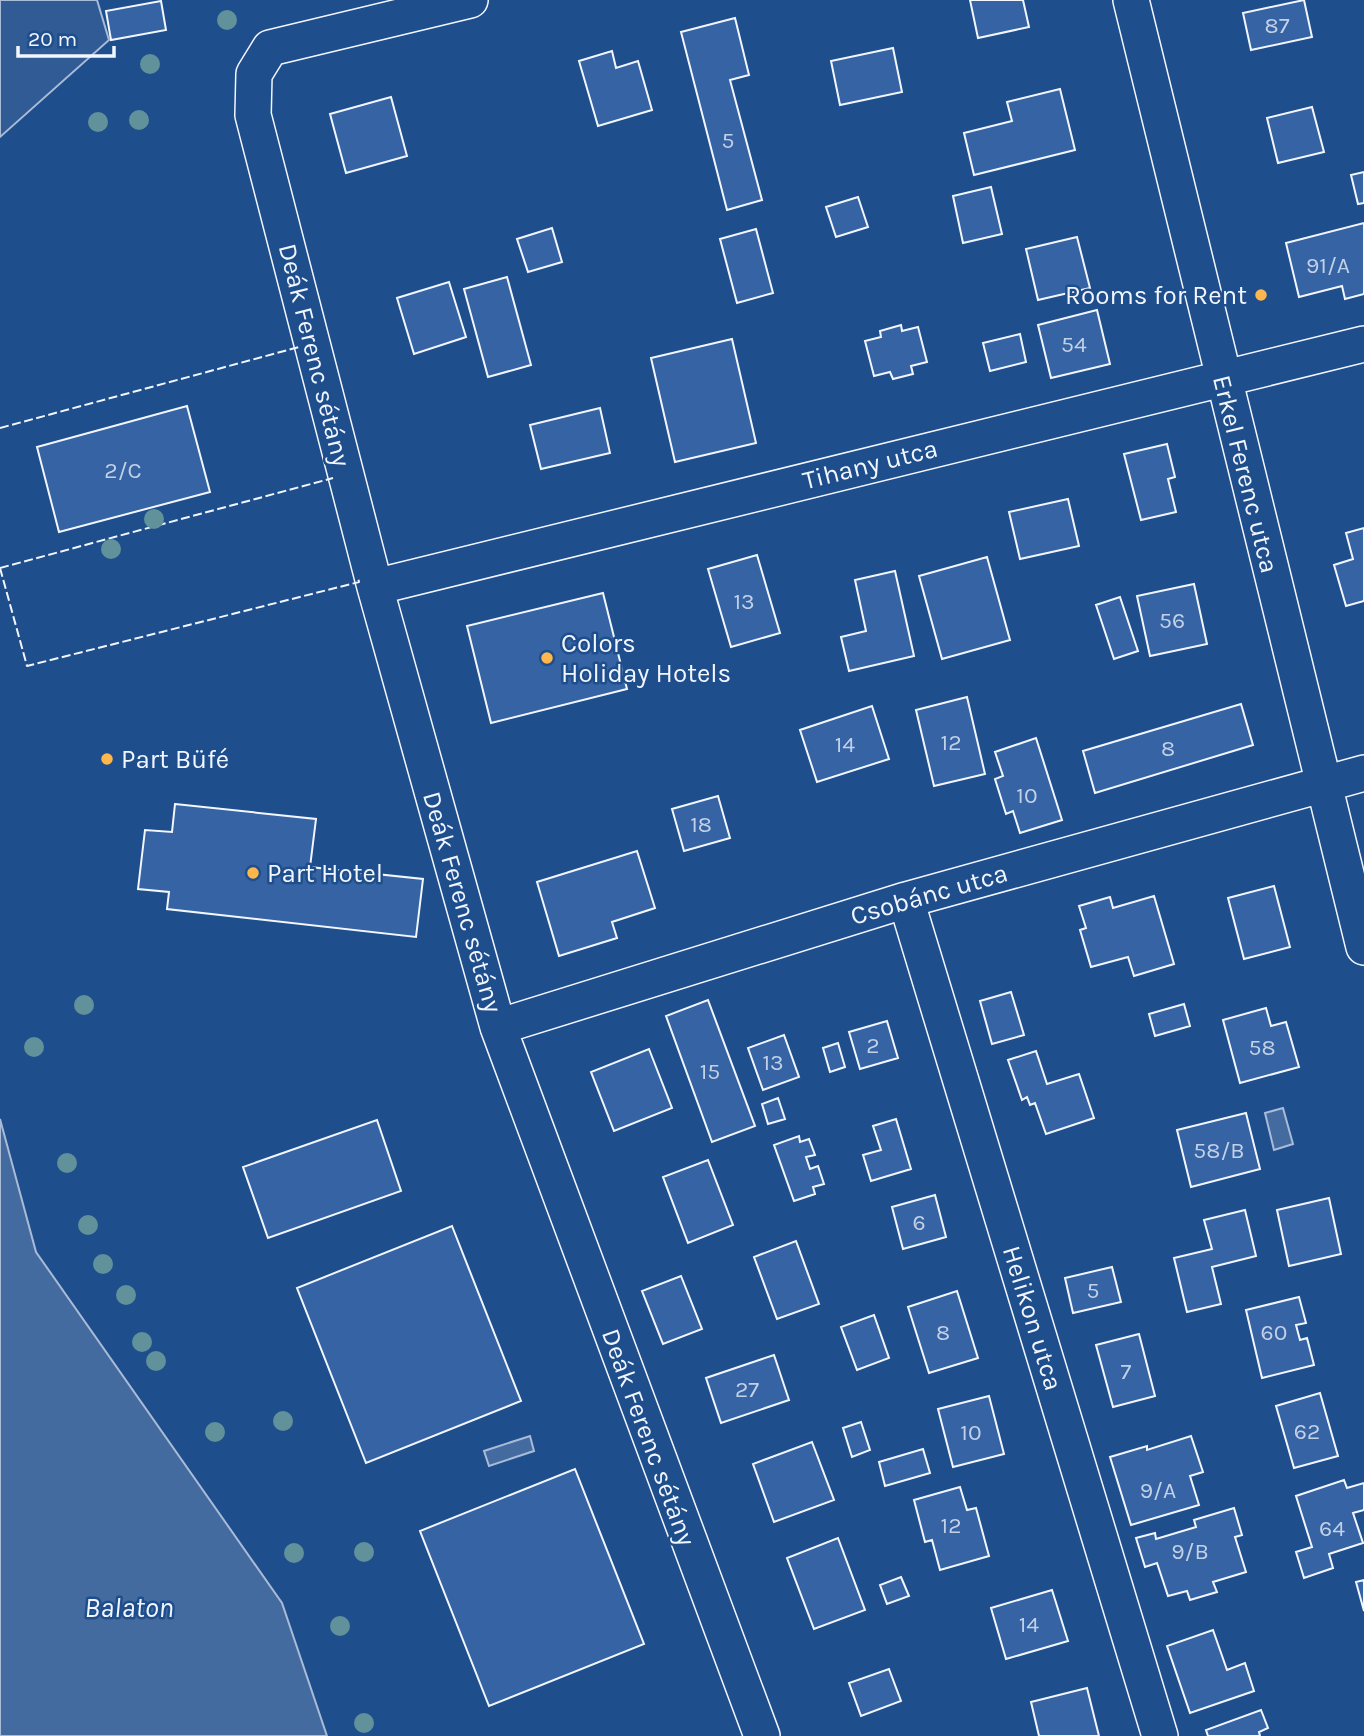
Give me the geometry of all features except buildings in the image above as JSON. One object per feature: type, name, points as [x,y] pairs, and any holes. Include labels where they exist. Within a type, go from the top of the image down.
[{"type":"street","name":"Deák Ferenc sétány","points":[[470,0],[270,48],[254,74],[253,115],[375,587],[498,1027],[762,1736]]},
{"type":"street","name":"Erkel Ferenc utca","points":[[1131,0],[1364,947]]},
{"type":"street","name":"Tihany utca","points":[[375,587],[1364,344]]},
{"type":"street","name":"Csobánc utca","points":[[498,1027],[906,900],[1322,783],[1364,774]]},
{"type":"street","name":"Helikon utca","points":[[906,900],[1160,1736]]},
{"type":"shaded area","points":[[0,0],[97,0],[109,40],[0,137]]},
{"type":"water","points":[[1283,1108],[1293,1144],[1274,1150],[1265,1113]]},
{"type":"water","name":"Balaton","points":[[0,1119],[36,1252],[282,1603],[327,1736],[0,1736]]},
{"type":"water","points":[[530,1436],[534,1451],[489,1466],[484,1451]]},
{"type":"fence","points":[[0,428],[299,347]]},
{"type":"fence","points":[[0,568],[333,478]]},
{"type":"fence","points":[[0,568],[27,666],[359,582],[358,578]]},
{"type":"place","name":"Rooms for Rent","points":[[1261,295]]},
{"type":"place","name":"Colors Holiday Hotels","points":[[547,658]]},
{"type":"place","name":"Part Büfé","points":[[107,759]]},
{"type":"place","name":"Part Hotel","points":[[253,873]]}]
